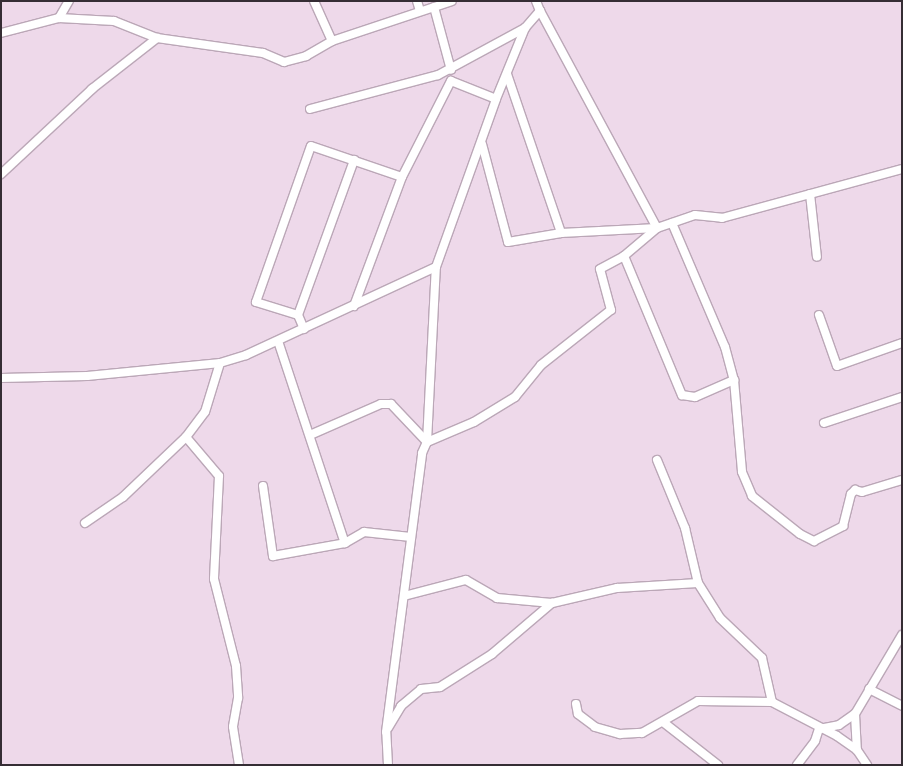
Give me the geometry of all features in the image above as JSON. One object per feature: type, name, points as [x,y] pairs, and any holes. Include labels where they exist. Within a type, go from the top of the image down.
[{"type":"street","points":[[59,18],[69,1]]},
{"type":"street","points":[[314,1],[332,41]]},
{"type":"street","points":[[417,1],[420,11]]},
{"type":"street","points":[[1,32],[59,18],[114,21],[157,38],[263,53],[284,62],[306,56],[332,41],[452,1]]},
{"type":"street","points":[[536,1],[657,228]]},
{"type":"street","points":[[434,7],[451,70]]},
{"type":"street","points":[[388,765],[386,732],[422,453],[427,442],[436,267],[496,99],[526,28],[540,11]]},
{"type":"street","points":[[310,109],[451,70],[526,28]]},
{"type":"street","points":[[1,174],[92,89],[157,38]]},
{"type":"street","points":[[507,74],[561,233]]},
{"type":"street","points":[[354,306],[402,177],[452,81],[496,99]]},
{"type":"street","points":[[482,142],[508,242],[561,233],[657,228],[695,215],[722,218],[902,169]]},
{"type":"street","points":[[298,315],[256,302],[311,146],[402,177]]},
{"type":"street","points":[[304,329],[298,315],[354,160]]},
{"type":"street","points":[[810,194],[817,256]]},
{"type":"street","points":[[672,223],[706,297],[734,380],[742,472],[752,496],[800,534],[814,541],[843,526],[850,494],[855,490],[862,492],[902,480]]},
{"type":"street","points":[[427,442],[474,422],[515,397],[541,365],[611,310],[600,269],[624,256],[657,228]]},
{"type":"street","points":[[624,256],[682,395],[695,396],[734,380]]},
{"type":"street","points":[[1,378],[87,376],[220,363],[278,341],[436,267]]},
{"type":"street","points":[[819,315],[837,366],[902,343]]},
{"type":"street","points":[[278,341],[345,543]]},
{"type":"street","points":[[85,523],[124,497],[186,437],[205,412],[220,363]]},
{"type":"street","points":[[824,423],[902,397]]},
{"type":"street","points":[[310,435],[381,404],[391,404],[427,442]]},
{"type":"street","points":[[186,437],[219,476],[214,579],[236,666],[238,698],[233,727],[239,765]]},
{"type":"street","points":[[657,460],[685,528],[698,583],[720,618],[762,658],[772,702]]},
{"type":"street","points":[[263,486],[273,556],[345,543],[364,532],[411,537]]},
{"type":"street","points":[[404,596],[466,580],[497,598],[552,603],[617,588],[698,583]]},
{"type":"street","points":[[386,732],[401,706],[421,689],[440,687],[492,654],[552,603]]},
{"type":"street","points":[[819,729],[839,725],[854,714],[902,635]]},
{"type":"street","points":[[869,689],[902,706]]},
{"type":"street","points":[[576,704],[578,714],[596,727],[620,734],[642,733],[664,722],[698,700],[772,702],[857,750],[867,765]]},
{"type":"street","points":[[854,714],[857,750]]},
{"type":"street","points":[[664,722],[718,765]]},
{"type":"street","points":[[797,765],[815,741],[819,729]]}]
